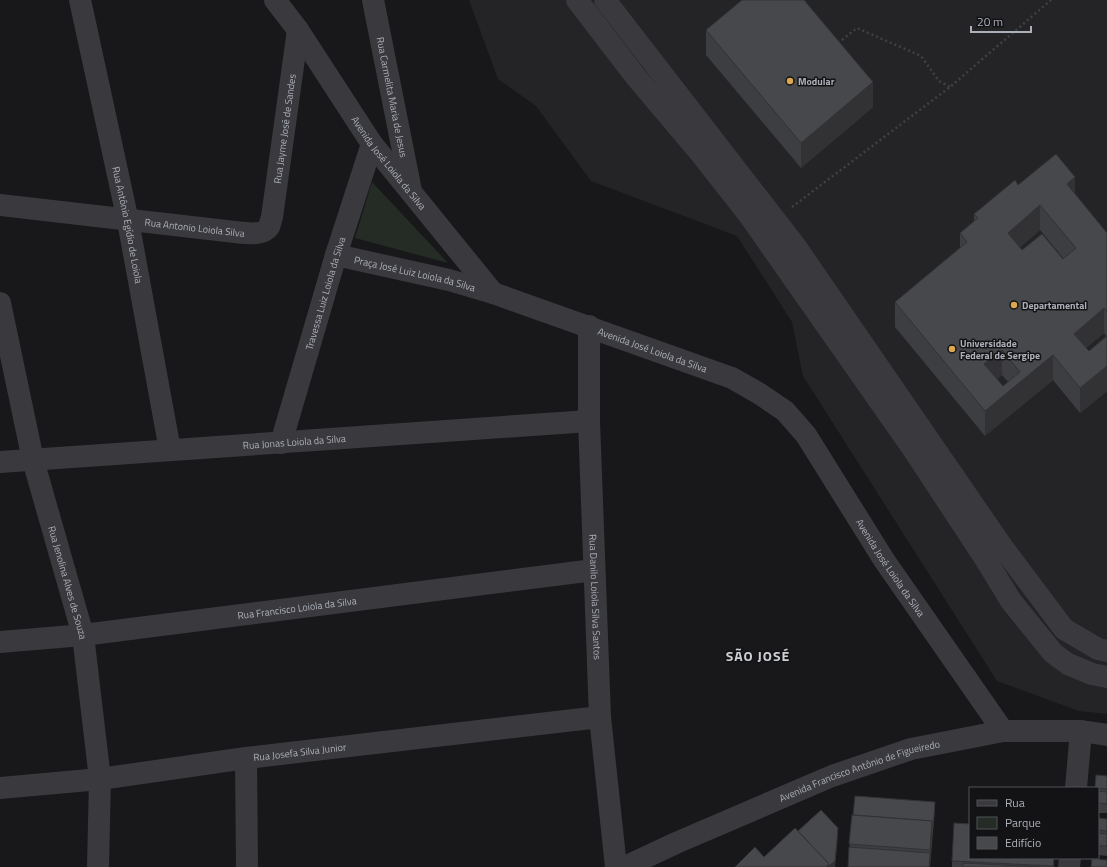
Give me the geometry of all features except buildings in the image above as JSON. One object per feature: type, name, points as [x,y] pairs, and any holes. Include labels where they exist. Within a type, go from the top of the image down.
[{"type":"street","name":"Rua Antônio Egídio de Loiola","points":[[80,0],[128,221],[170,450]]},
{"type":"street","name":"Avenida José Loiola da Silva","points":[[275,0],[298,30],[372,144],[411,194],[493,293],[732,378],[760,394],[785,411],[806,435],[884,560],[1003,731]]},
{"type":"street","name":"Rua Carmelita Maria de Jesus","points":[[373,0],[411,194]]},
{"type":"street","points":[[577,0],[636,77],[701,154],[749,215],[913,449],[986,560],[1011,601],[1054,653],[1068,664],[1092,674],[1107,677]]},
{"type":"street","points":[[605,0],[796,247],[1001,545],[1064,629],[1098,649],[1107,651]]},
{"type":"street","name":"Rua Jayme José de Sandes","points":[[268,227],[272,218],[298,30]]},
{"type":"street","name":"Travessa Luiz Loiola da Silva","points":[[280,443],[336,255],[372,144]]},
{"type":"street","name":"Rua Antonio Loiola Silva","points":[[0,205],[128,221],[247,233],[264,231],[268,227]]},
{"type":"street","name":"Praça José Luiz Loiola da Silva","points":[[336,255],[449,280],[493,293]]},
{"type":"street","name":"Rua Jenolina Alves de Souza","points":[[0,302],[33,460],[83,635],[100,778],[98,867]]},
{"type":"street","name":"Rua Danilo Loiola Silva Santos","points":[[588,326],[589,421],[600,717],[616,867]]},
{"type":"street","name":"Rua Jonas Loiola da Silva","points":[[0,462],[589,421]]},
{"type":"street","name":"Rua Francisco Loiola da Silva","points":[[0,642],[83,635],[594,570]]},
{"type":"street","name":"Rua Josefa Silva Junior","points":[[0,788],[100,778],[246,758],[600,717]]},
{"type":"street","name":"Avenida Francisco Antônio de Figueiredo","points":[[625,867],[676,843],[832,776],[911,749],[1003,731],[1080,731],[1107,735]]},
{"type":"street","points":[[1076,787],[1080,731]]},
{"type":"street","points":[[246,758],[247,867]]},
{"type":"path","points":[[791,207],[950,87],[1050,0]]},
{"type":"path","points":[[833,47],[856,28],[921,56],[939,81],[950,87]]},
{"type":"shaded area","name":"Universidade Federal de Sergipe","points":[[469,0],[1107,0],[1107,714],[1079,711],[997,681],[803,376],[792,322],[737,236],[591,181],[536,106],[498,79]]},
{"type":"green space","points":[[372,182],[448,263],[355,238]]},
{"type":"place","name":"Modular","points":[[790,81]]},
{"type":"place","name":"Departamental","points":[[1014,305]]},
{"type":"place","name":"Universidade Federal de Sergipe","points":[[952,349]]},
{"type":"district","name":"SÃO JOSÉ","points":[[758,655]]}]
